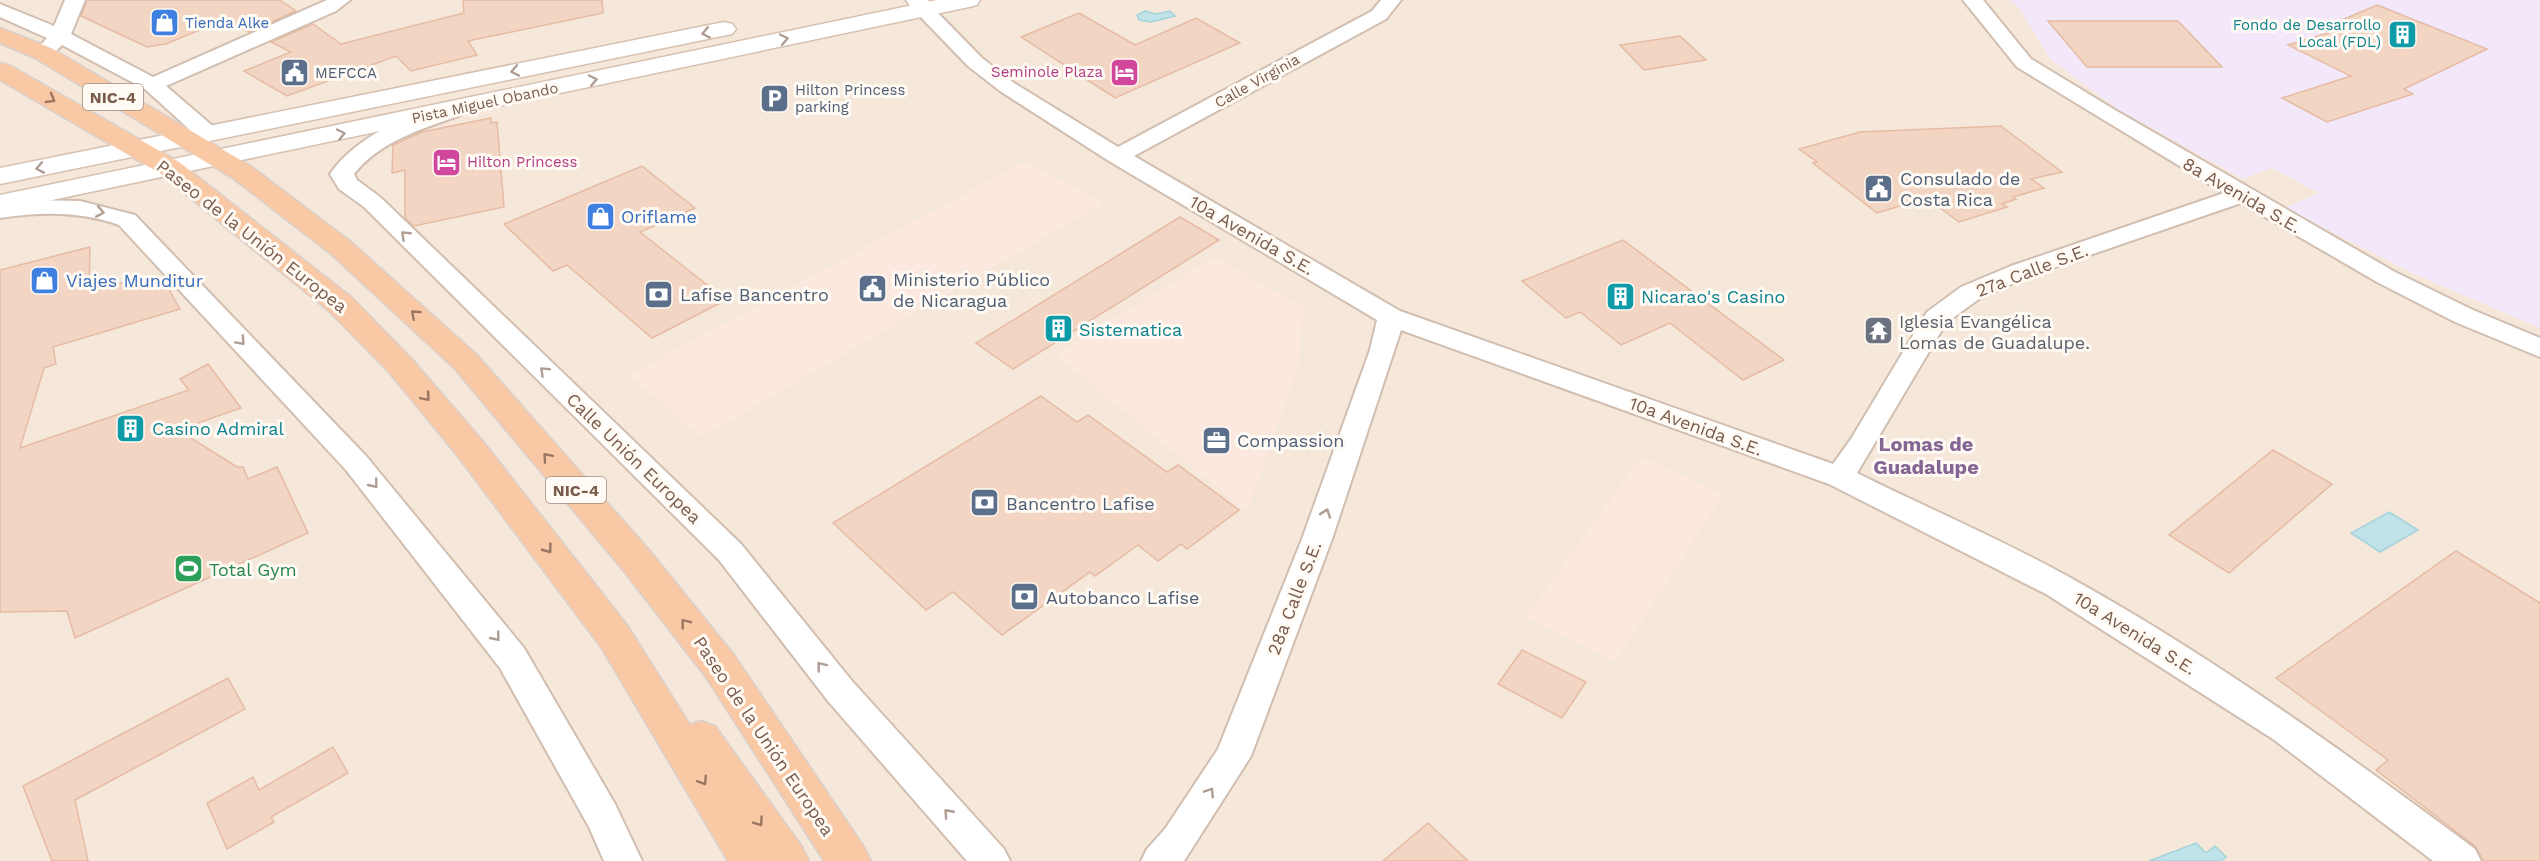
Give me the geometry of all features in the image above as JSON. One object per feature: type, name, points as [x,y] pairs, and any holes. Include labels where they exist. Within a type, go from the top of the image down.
[{"type":"highway","name":"Paseo de la Unión Europea","points":[[0,35],[52,44],[196,137],[220,158],[341,248],[466,362],[636,560],[720,666],[849,861]]},
{"type":"highway","name":"Paseo de la Unión Europea","points":[[0,70],[170,168],[340,304],[399,364],[469,447],[614,636],[752,861]]},
{"type":"highway","points":[[641,681],[688,720],[787,861]]},
{"type":"main road","name":"Pista Miguel Obando","points":[[0,176],[866,0]]},
{"type":"main road","name":"Pista Miguel Obando","points":[[0,203],[453,110],[921,5],[969,0]]},
{"type":"street","points":[[52,44],[75,0]]},
{"type":"street","name":"Calle Virginia","points":[[1117,156],[1379,15],[1391,0]]},
{"type":"street","name":"8a Avenida S.E.","points":[[1973,0],[2024,63],[2241,195],[2386,277],[2464,316],[2540,348]]},
{"type":"street","points":[[152,85],[340,1]]},
{"type":"street","name":"10a Avenida S.E.","points":[[921,5],[975,62],[1007,87],[1117,156],[1391,317],[1839,477],[2058,585],[2192,668],[2342,770],[2462,861]]},
{"type":"street","points":[[0,10],[52,44],[152,85],[196,137]]},
{"type":"street","name":"Calle Unión Europea","points":[[453,110],[388,135],[363,150],[353,157],[342,174],[347,184],[372,202],[730,552],[840,691],[991,861]]},
{"type":"street","name":"27a Calle S.E.","points":[[1839,477],[1861,446],[1936,318],[1970,293],[2020,271],[2241,195]]},
{"type":"street","points":[[0,211],[38,207],[82,209],[113,214],[127,220],[356,463],[512,658],[602,816],[622,861]]},
{"type":"street","name":"28a Calle S.E.","points":[[1160,861],[1178,841],[1233,756],[1317,540],[1383,350],[1391,317]]},
{"type":"shaded area","points":[[0,0],[2540,0],[2540,861],[0,861]]},
{"type":"shaded area","points":[[2010,0],[2540,0],[2540,328],[2410,272],[2285,208],[2319,193],[2272,168],[2243,179],[2117,109],[2050,59],[2021,10]]},
{"type":"shaded area","name":"Ministerio Público de Nicaragua","points":[[1026,161],[1103,203],[702,437],[629,375]]},
{"type":"shaded area","name":"Compassion","points":[[1214,257],[1304,308],[1298,368],[1247,512],[1056,355]]},
{"type":"shaded area","points":[[1641,457],[1724,494],[1615,661],[1526,617]]},
{"type":"water","points":[[1145,11],[1156,14],[1170,11],[1175,16],[1151,22],[1139,20],[1137,15]]},
{"type":"water","points":[[2389,512],[2418,530],[2380,552],[2351,533]]},
{"type":"water","points":[[2196,843],[2206,853],[2215,846],[2226,857],[2221,861],[2149,861]]},
{"type":"building","points":[[87,0],[280,0],[296,11],[249,32],[224,20],[166,44],[147,47],[81,16]]},
{"type":"building","points":[[463,0],[602,0],[603,13],[468,41],[477,55],[411,71],[396,56],[287,96],[244,71],[291,52],[271,42],[313,24],[341,44],[464,13]]},
{"type":"building","points":[[2377,5],[2487,49],[2404,89],[2413,94],[2327,122],[2282,98],[2351,76],[2288,45],[2354,25],[2342,20]]},
{"type":"building","name":"Seminole Plaza","points":[[1079,13],[1135,45],[1196,18],[1240,43],[1115,98],[1021,37]]},
{"type":"building","points":[[2048,21],[2178,21],[2222,67],[2087,67]]},
{"type":"building","points":[[1680,36],[1706,60],[1644,70],[1620,45]]},
{"type":"building","name":"Hilton Princess","points":[[491,118],[491,123],[497,122],[504,207],[414,226],[405,218],[405,170],[392,173],[393,145],[422,132]]},
{"type":"building","points":[[2001,126],[2062,172],[2031,179],[2044,188],[2013,197],[2016,199],[2002,204],[2007,207],[1959,222],[1927,198],[1877,213],[1813,163],[1817,162],[1799,149],[1860,132]]},
{"type":"building","points":[[642,166],[695,208],[640,232],[726,300],[652,338],[567,265],[553,271],[504,224]]},
{"type":"building","points":[[1180,217],[1219,240],[1013,369],[976,343]]},
{"type":"building","name":"Nicarao's Casino","points":[[1623,240],[1784,360],[1743,380],[1670,323],[1621,345],[1580,312],[1566,318],[1522,281]]},
{"type":"building","points":[[90,247],[89,292],[136,279],[138,286],[167,286],[180,309],[53,347],[56,364],[44,368],[20,448],[189,390],[180,379],[208,364],[241,408],[178,430],[237,467],[243,467],[248,479],[277,467],[308,533],[75,638],[67,611],[0,612],[0,270]]},
{"type":"building","name":"Bancentro Lafise","points":[[1041,396],[1077,422],[1088,415],[1167,472],[1178,465],[1239,510],[1187,549],[1181,544],[1158,561],[1138,545],[1095,576],[1090,572],[1002,635],[953,592],[926,610],[833,523]]},
{"type":"building","points":[[2273,450],[2332,484],[2229,573],[2169,535]]},
{"type":"building","points":[[2456,551],[2540,603],[2540,861],[2483,861],[2476,847],[2376,770],[2388,760],[2276,678]]},
{"type":"building","points":[[1522,650],[1586,682],[1562,718],[1498,684]]},
{"type":"building","points":[[228,678],[245,709],[75,800],[88,861],[52,861],[23,786]]},
{"type":"building","points":[[333,747],[348,773],[271,817],[274,822],[227,849],[207,803],[253,777],[259,790]]},
{"type":"building","points":[[1428,823],[1468,861],[1383,861]]},
{"type":"place","name":"Tienda Alke","points":[[164,23]]},
{"type":"place","name":"Fondo de Desarrollo Local (FDL)","points":[[2402,34]]},
{"type":"place","name":"Seminole Plaza","points":[[1124,72]]},
{"type":"place","name":"MEFCCA","points":[[294,73]]},
{"type":"place","name":"Hilton Princess parking","points":[[774,99]]},
{"type":"place","name":"Hilton Princess","points":[[446,162]]},
{"type":"place","name":"Consulado de Costa Rica","points":[[1879,188]]},
{"type":"place","name":"Oriflame","points":[[600,216]]},
{"type":"place","name":"Viajes Munditur","points":[[45,280]]},
{"type":"place","name":"Ministerio Público de Nicaragua","points":[[872,289]]},
{"type":"place","name":"Lafise Bancentro","points":[[659,294]]},
{"type":"place","name":"Nicarao's Casino","points":[[1620,296]]},
{"type":"place","name":"Sistematica","points":[[1058,329]]},
{"type":"place","name":"Iglesia Evangélica Lomas de Guadalupe.","points":[[1878,331]]},
{"type":"place","name":"Casino Admiral","points":[[131,428]]},
{"type":"place","name":"Compassion","points":[[1216,440]]},
{"type":"place","name":"Bancentro Lafise","points":[[985,503]]},
{"type":"place","name":"Total Gym","points":[[188,569]]},
{"type":"place","name":"Autobanco Lafise","points":[[1025,597]]},
{"type":"district","name":"Lomas de Guadalupe","points":[[1926,456]]}]
